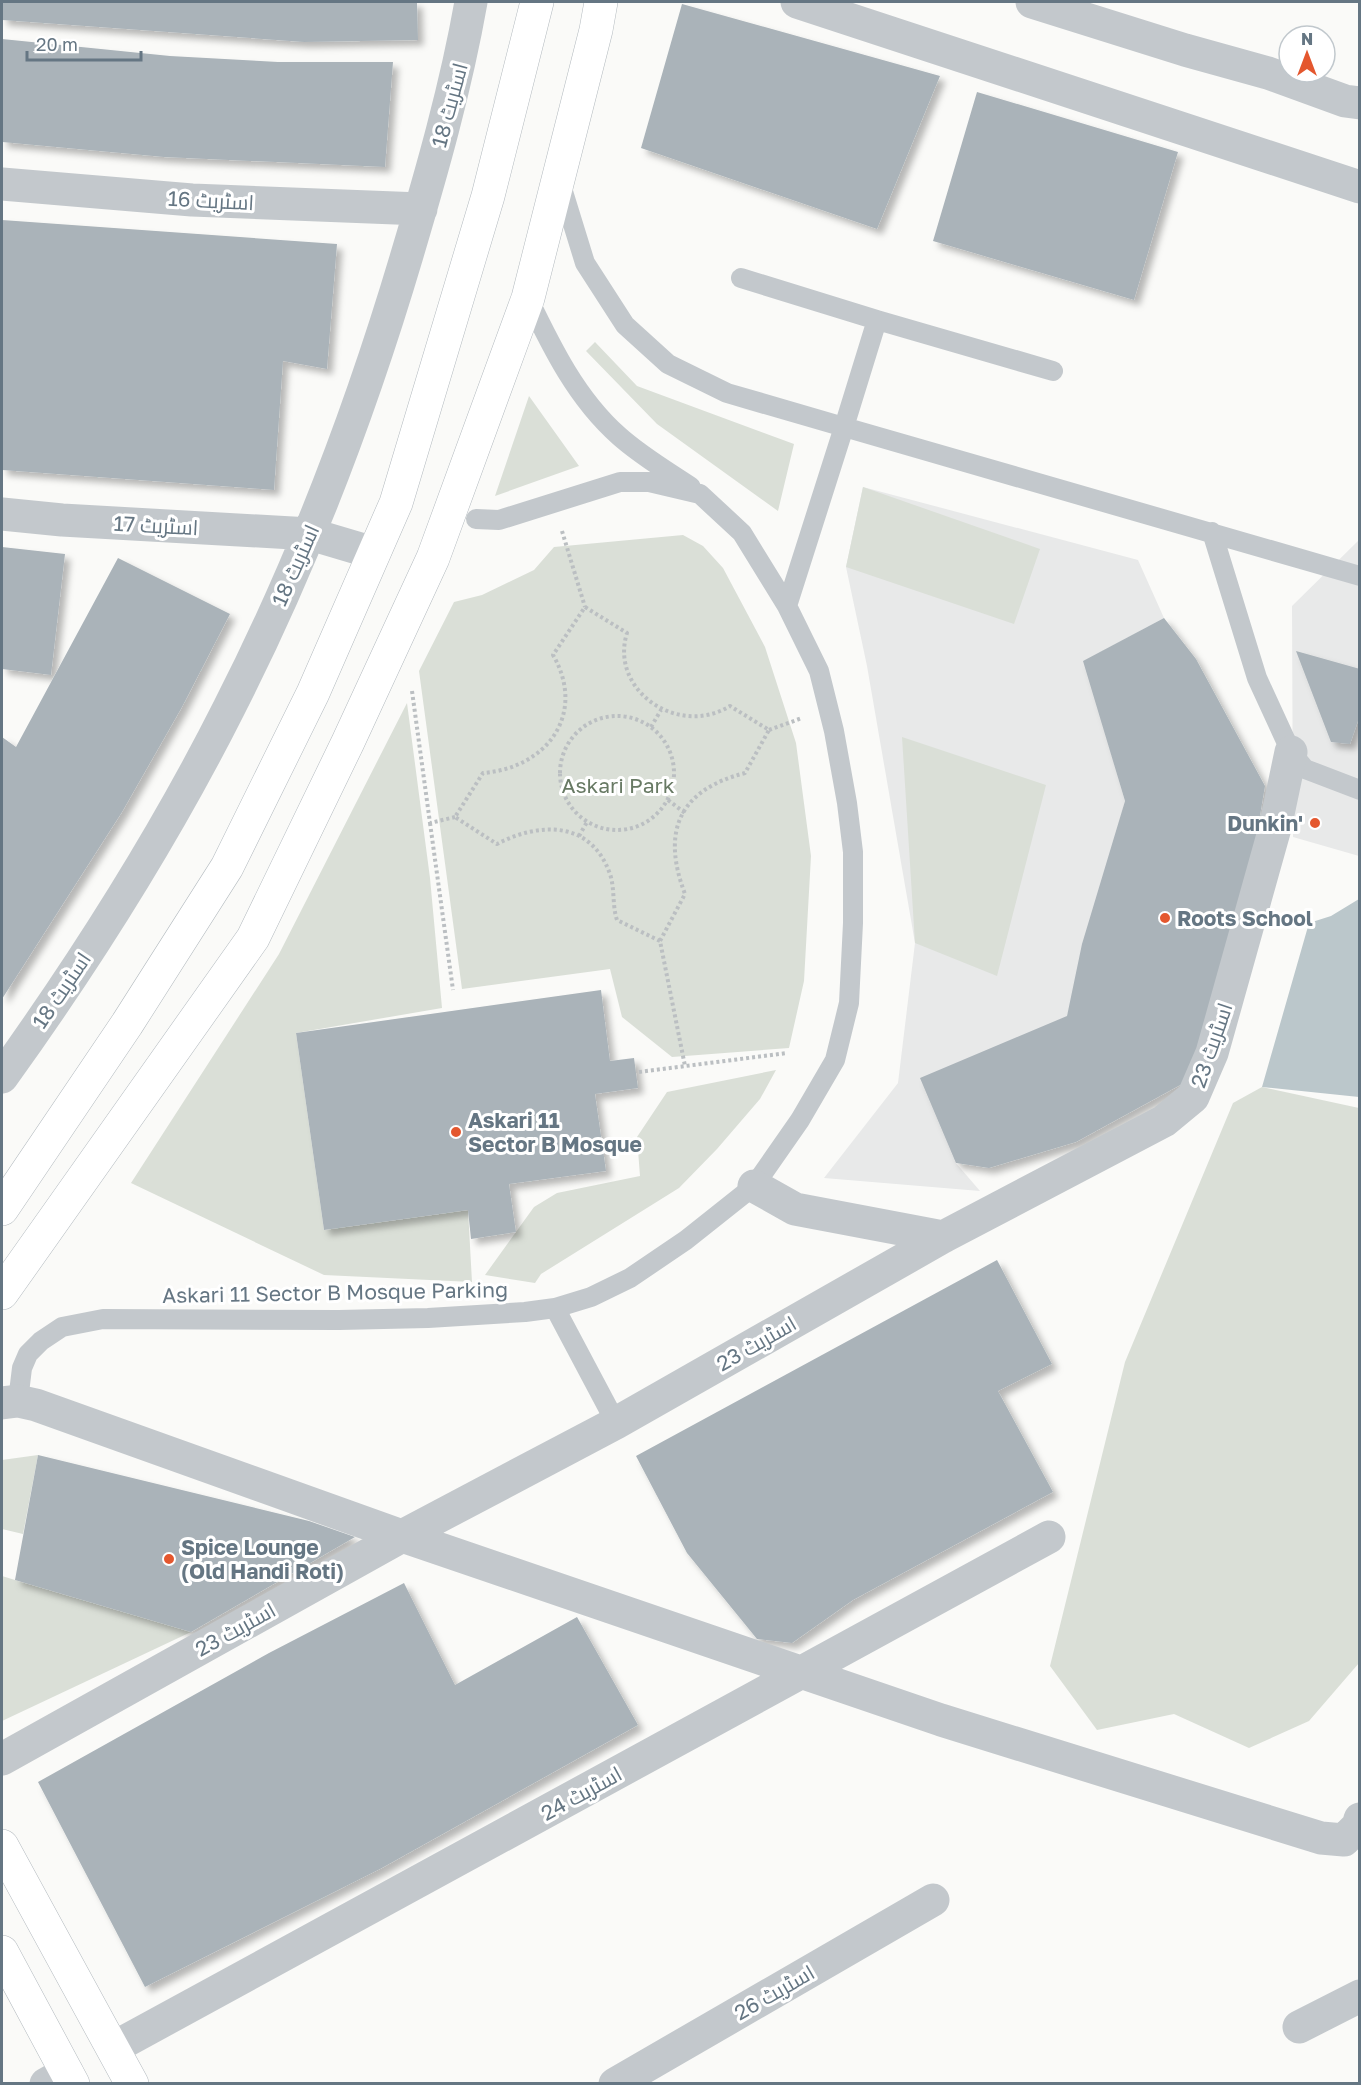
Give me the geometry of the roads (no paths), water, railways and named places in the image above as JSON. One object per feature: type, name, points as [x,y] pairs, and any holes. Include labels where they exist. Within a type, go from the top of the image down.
[{"type":"street","name":"اسٹریٹ 18","points":[[2,1077],[134,879],[230,708],[310,534],[375,361],[421,209],[459,68],[471,2]]},
{"type":"street","points":[[2,1209],[127,1024],[227,867],[313,693],[396,503],[451,327],[488,196],[537,2]]},
{"type":"street","points":[[2,1293],[253,938],[348,742],[433,558],[528,298],[596,30],[601,2]]},
{"type":"street","points":[[797,2],[1359,187]]},
{"type":"street","points":[[1032,2],[1185,50],[1268,73],[1345,101],[1359,103]]},
{"type":"street","name":"اسٹریٹ 16","points":[[2,184],[192,200],[421,209]]},
{"type":"street","name":"اسٹریٹ 17","points":[[2,514],[62,520],[310,534],[374,553]]},
{"type":"street","name":"اسٹریٹ 23","points":[[2,1759],[402,1536],[616,1423],[943,1237],[1164,1121],[1193,1097],[1212,1053],[1275,828],[1291,753]]},
{"type":"street","points":[[754,1186],[795,1209],[943,1237]]},
{"type":"street","points":[[10,1402],[36,1405],[402,1536],[805,1671],[941,1720],[1321,1838],[1344,1840],[1358,1826],[1359,1820]]},
{"type":"street","name":"اسٹریٹ 24","points":[[113,2048],[1049,1538]]},
{"type":"street","points":[[2,1846],[132,2084]]},
{"type":"street","name":"اسٹریٹ 26","points":[[615,2084],[933,1900]]},
{"type":"street","points":[[2,1952],[62,2080]]},
{"type":"street","points":[[1299,2027],[1359,1996]]},
{"type":"lane","points":[[558,177],[585,263],[625,326],[668,364],[727,393],[1359,576]]},
{"type":"lane","points":[[741,278],[1053,371]]},
{"type":"lane","points":[[528,298],[554,351],[582,396],[619,436],[700,494]]},
{"type":"lane","points":[[787,606],[877,320]]},
{"type":"lane","name":"Askari 11 Sector B Mosque Parking","points":[[10,1402],[28,1354],[41,1341],[62,1327],[103,1319],[339,1320],[482,1315],[555,1308],[591,1297],[630,1278],[686,1240],[754,1186],[800,1120],[835,1060],[849,1003],[853,852],[847,803],[834,731],[819,671],[787,606],[742,533],[700,494],[649,482],[620,482],[499,520],[476,519]]},
{"type":"lane","points":[[1212,532],[1257,678],[1291,753],[1305,769],[1359,790]]},
{"type":"lane","points":[[555,1308],[616,1423]]},
{"type":"place","name":"Dunkin'","points":[[1315,823]]},
{"type":"place","name":"Roots School","points":[[1165,918]]},
{"type":"place","name":"Askari 11 Sector B Mosque","points":[[456,1132]]},
{"type":"place","name":"Spice Lounge (Old Handi Roti)","points":[[169,1559]]},
{"type":"park label","name":"Askari Park","points":[[618,785]]}]
